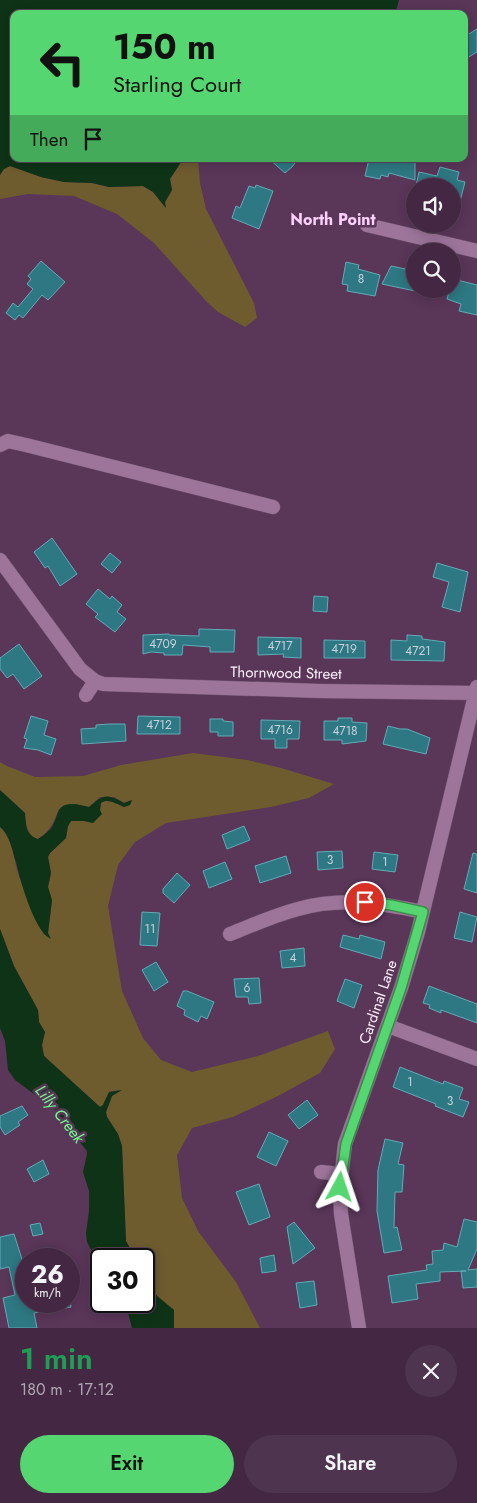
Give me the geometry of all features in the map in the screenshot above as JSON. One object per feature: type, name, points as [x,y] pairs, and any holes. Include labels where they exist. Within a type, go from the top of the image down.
[{"type":"street","points":[[367,225],[477,251]]},
{"type":"street","points":[[0,445],[8,441],[26,445],[273,508]]},
{"type":"street","points":[[0,560],[80,669],[95,681],[86,695]]},
{"type":"street","name":"Thornwood Street","points":[[95,681],[103,684],[117,685],[320,691],[476,691]]},
{"type":"street","name":"Cardinal Lane","points":[[359,1328],[341,1214],[340,1187],[346,1144],[401,988],[423,912],[476,691]]},
{"type":"street","points":[[230,934],[297,909],[339,902],[391,905],[423,912]]},
{"type":"street","points":[[388,1026],[477,1059]]},
{"type":"street","points":[[321,1172],[341,1174]]},
{"type":"shaded area","points":[[0,0],[399,0],[396,10],[10,10],[10,162],[181,162],[170,179],[172,190],[165,202],[166,208],[153,192],[143,186],[109,187],[92,183],[64,182],[41,177],[10,166],[4,169],[0,175]]},
{"type":"shaded area","points":[[181,162],[198,162],[200,183],[206,209],[254,303],[257,318],[245,327],[218,312],[154,243],[117,214],[74,196],[28,194],[0,199],[0,175],[4,169],[10,166],[41,177],[64,182],[92,183],[109,187],[143,186],[153,192],[165,207],[165,202],[172,190],[170,179]]},
{"type":"shaded area","points":[[193,753],[247,760],[334,784],[309,798],[271,807],[166,823],[135,842],[118,865],[108,906],[122,991],[143,1038],[161,1060],[192,1072],[258,1056],[328,1031],[335,1049],[320,1073],[278,1096],[233,1117],[192,1128],[177,1155],[182,1198],[198,1231],[236,1282],[260,1328],[174,1328],[174,1310],[155,1292],[155,1248],[130,1248],[126,1241],[122,1146],[106,1112],[112,1096],[120,1090],[109,1092],[103,1105],[100,1107],[44,1056],[42,1045],[45,1032],[39,1022],[38,1010],[14,966],[0,929],[0,827],[5,832],[11,845],[21,881],[50,938],[48,933],[52,901],[48,887],[51,873],[48,857],[50,853],[66,838],[71,821],[93,823],[100,810],[101,803],[110,801],[124,807],[131,800],[124,803],[114,797],[100,797],[89,807],[73,804],[59,809],[46,833],[38,839],[31,837],[26,828],[25,813],[0,790],[0,762],[35,777],[83,776],[121,765]]},
{"type":"shaded area","points":[[0,790],[25,813],[29,832],[38,839],[50,829],[59,810],[68,804],[89,807],[105,797],[124,803],[132,800],[130,805],[124,807],[109,801],[101,803],[100,810],[102,814],[93,823],[71,821],[66,838],[50,853],[48,857],[51,873],[48,887],[52,900],[48,933],[51,939],[43,932],[34,916],[23,889],[10,843],[0,827]]},
{"type":"shaded area","points":[[0,929],[14,966],[38,1010],[39,1022],[45,1032],[42,1045],[44,1056],[100,1107],[103,1105],[109,1092],[122,1090],[112,1096],[106,1112],[122,1146],[126,1241],[130,1248],[90,1248],[86,1233],[89,1191],[83,1172],[87,1154],[85,1138],[58,1112],[15,1080],[8,1070],[5,1041],[0,1028]]},
{"type":"shaded area","points":[[155,1292],[174,1310],[174,1328],[132,1328],[128,1313],[155,1313]]},
{"type":"building","points":[[477,29],[477,52],[468,58],[468,35]]},
{"type":"building","points":[[272,162],[296,162],[285,173]]},
{"type":"building","points":[[368,162],[415,162],[415,178],[389,173],[388,177],[381,175],[380,179],[365,176]]},
{"type":"building","points":[[440,167],[459,172],[458,178],[418,178],[419,172],[437,176]]},
{"type":"building","points":[[461,181],[465,182],[461,198]]},
{"type":"building","points":[[256,185],[273,191],[259,229],[232,218],[236,206],[240,208],[249,186],[255,188]]},
{"type":"building","points":[[41,261],[65,282],[48,300],[42,295],[23,318],[19,315],[15,320],[6,313],[13,303],[18,307],[33,289],[27,284],[31,279],[28,276]]},
{"type":"building","points":[[346,262],[359,265],[358,269],[380,275],[375,296],[347,291],[348,285],[342,284]]},
{"type":"building","points":[[391,266],[406,269],[406,289],[382,284]]},
{"type":"building","points":[[461,281],[477,285],[477,315],[459,311],[461,304],[447,299],[461,298]]},
{"type":"building","points":[[52,538],[77,574],[60,586],[48,566],[45,568],[34,552]]},
{"type":"building","points":[[110,553],[121,562],[112,573],[101,564]]},
{"type":"building","points":[[437,563],[468,572],[460,612],[442,607],[449,582],[433,577]]},
{"type":"building","points":[[98,589],[110,599],[112,596],[122,605],[117,612],[126,619],[115,632],[95,617],[98,614],[86,604]]},
{"type":"building","points":[[314,596],[328,597],[327,612],[313,611]]},
{"type":"building","points":[[199,629],[235,630],[234,652],[210,652],[210,647],[183,645],[182,655],[164,655],[164,653],[151,652],[143,654],[143,635],[199,636]]},
{"type":"building","points":[[407,635],[422,636],[422,639],[445,642],[444,661],[391,660],[391,640],[407,641]]},
{"type":"building","points":[[258,637],[301,638],[301,658],[283,657],[284,654],[258,655]]},
{"type":"building","points":[[324,640],[365,641],[365,658],[324,658]]},
{"type":"building","points":[[19,644],[42,676],[24,689],[13,674],[7,678],[0,669],[0,658]]},
{"type":"building","points":[[31,716],[48,721],[44,735],[56,739],[51,755],[38,750],[24,748],[27,739],[24,738]]},
{"type":"building","points":[[138,716],[180,717],[180,734],[137,734]]},
{"type":"building","points":[[338,718],[352,718],[352,722],[367,723],[366,741],[342,744],[342,740],[324,740],[324,721],[338,721]]},
{"type":"building","points":[[210,719],[223,719],[223,721],[233,722],[233,736],[218,736],[218,732],[210,732]]},
{"type":"building","points":[[261,720],[300,721],[299,739],[287,739],[287,748],[275,748],[275,739],[261,739]]},
{"type":"building","points":[[125,724],[126,741],[82,744],[81,729],[96,728],[96,725]]},
{"type":"building","points":[[388,726],[407,729],[430,738],[426,754],[383,744]]},
{"type":"building","points":[[244,826],[250,840],[227,849],[222,835]]},
{"type":"building","points":[[342,851],[343,868],[318,870],[317,852]]},
{"type":"building","points":[[374,852],[398,855],[395,872],[372,869]]},
{"type":"building","points":[[473,853],[477,854],[477,893],[464,889]]},
{"type":"building","points":[[286,856],[291,873],[260,883],[255,866]]},
{"type":"building","points":[[225,862],[232,879],[209,888],[203,871]]},
{"type":"building","points":[[177,873],[190,885],[174,903],[163,893],[163,889]]},
{"type":"building","points":[[142,912],[160,913],[157,946],[140,945]]},
{"type":"building","points":[[460,912],[477,917],[472,942],[454,938]]},
{"type":"building","points":[[343,935],[359,939],[360,935],[385,942],[381,959],[340,947]]},
{"type":"building","points":[[304,948],[305,966],[282,968],[280,951]]},
{"type":"building","points":[[156,962],[168,982],[154,991],[142,970]]},
{"type":"building","points":[[259,978],[261,1003],[249,1004],[248,997],[236,997],[234,979]]},
{"type":"building","points":[[345,979],[362,985],[354,1008],[337,1001]]},
{"type":"building","points":[[429,986],[477,1004],[477,1023],[441,1010],[441,1013],[429,1008],[430,1005],[423,1003]]},
{"type":"building","points":[[183,991],[214,1002],[207,1019],[201,1016],[198,1022],[184,1015],[185,1010],[177,1006]]},
{"type":"building","points":[[400,1067],[443,1084],[444,1081],[463,1088],[459,1099],[469,1102],[463,1117],[393,1087]]},
{"type":"building","points":[[307,1100],[318,1115],[299,1129],[288,1115]]},
{"type":"building","points":[[22,1106],[28,1115],[18,1122],[20,1125],[5,1135],[0,1127],[0,1116]]},
{"type":"building","points":[[269,1132],[288,1141],[276,1166],[257,1157]]},
{"type":"building","points":[[385,1139],[403,1143],[398,1164],[404,1165],[402,1192],[395,1192],[394,1228],[397,1227],[402,1250],[384,1253],[377,1211],[378,1170]]},
{"type":"building","points":[[43,1160],[49,1174],[34,1182],[27,1169]]},
{"type":"building","points":[[259,1184],[270,1217],[249,1225],[236,1192]]},
{"type":"building","points":[[464,1219],[477,1222],[477,1249],[468,1270],[477,1269],[477,1287],[463,1288],[461,1271],[440,1272],[440,1281],[416,1284],[418,1299],[392,1303],[388,1276],[427,1270],[426,1265],[433,1264],[432,1251],[443,1250],[444,1243],[457,1247]]},
{"type":"building","points":[[294,1222],[315,1248],[293,1264],[287,1227]]},
{"type":"building","points":[[40,1223],[43,1234],[33,1236],[30,1225]]},
{"type":"building","points":[[14,1234],[18,1248],[15,1248],[15,1295],[9,1267],[0,1269],[0,1237]]},
{"type":"building","points":[[274,1255],[276,1271],[262,1273],[260,1258]]},
{"type":"building","points":[[314,1281],[317,1305],[300,1308],[296,1283]]},
{"type":"building","points":[[15,1295],[15,1313],[34,1313],[37,1328],[9,1328],[3,1298]]},
{"type":"waterway","name":"Lilly Creek","points":[[61,1114],[87,1148]]},
{"type":"district","name":"North Point","points":[[333,219]]},
{"type":"route","points":[[340,1187],[342,1160],[346,1144],[401,988],[423,912],[365,902]]}]
